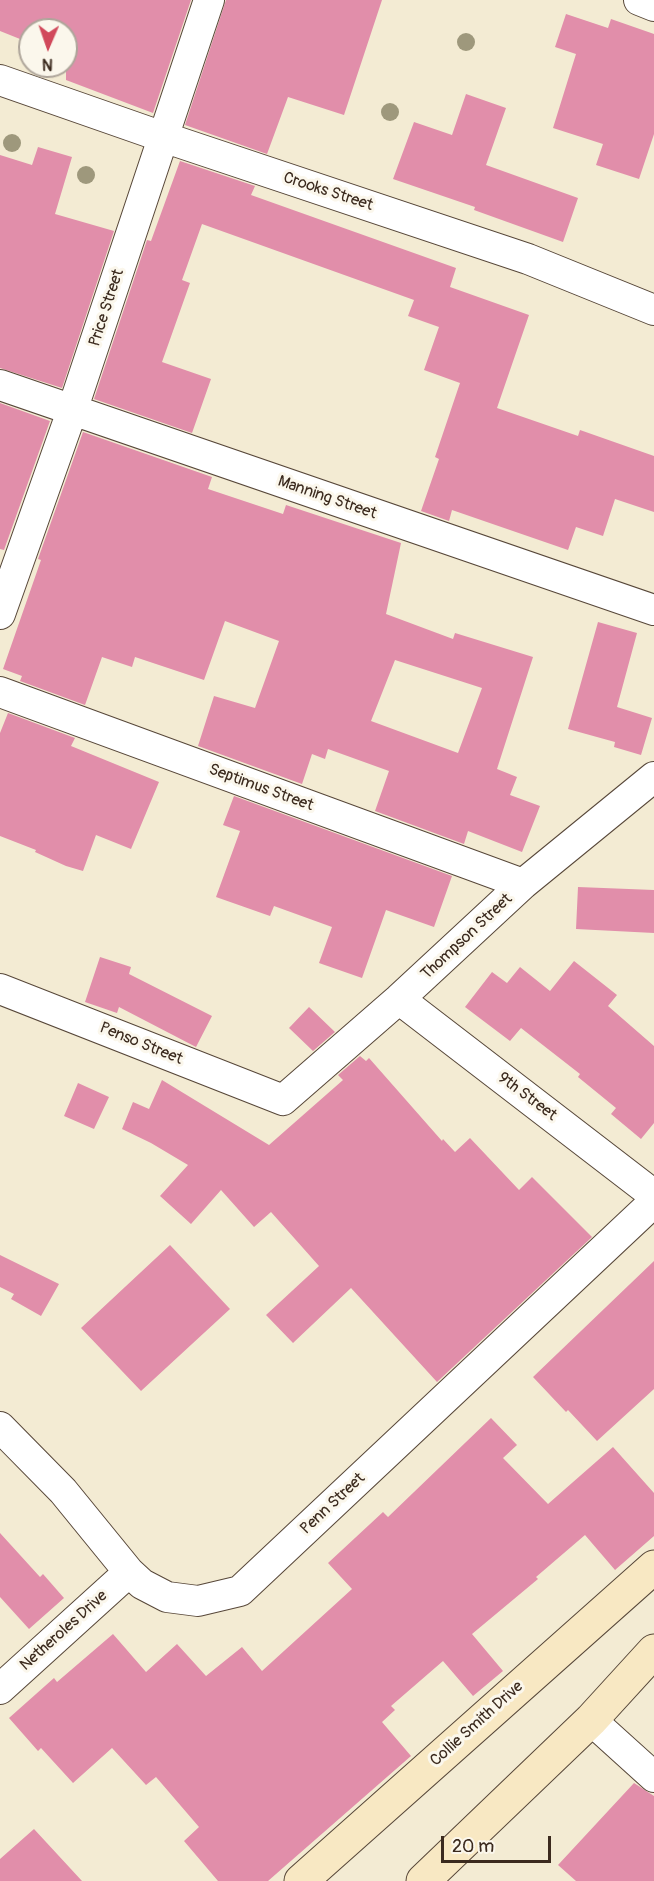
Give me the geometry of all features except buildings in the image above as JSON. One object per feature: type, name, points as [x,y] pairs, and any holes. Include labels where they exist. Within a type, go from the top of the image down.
[{"type":"street","name":"Price Street","points":[[0,614],[72,411],[208,0]]},
{"type":"street","points":[[639,0],[654,6]]},
{"type":"street","name":"Crooks Street","points":[[0,80],[528,259],[654,310]]},
{"type":"street","name":"Manning Street","points":[[0,386],[654,610]]},
{"type":"street","name":"Septimus Street","points":[[0,692],[522,884]]},
{"type":"street","name":"Thompson Street","points":[[282,1100],[399,999],[522,884],[654,777]]},
{"type":"street","name":"Penso Street","points":[[0,989],[282,1100]]},
{"type":"street","name":"9th Street","points":[[399,999],[654,1195]]},
{"type":"street","name":"Penn Street","points":[[0,1427],[63,1491],[129,1572],[142,1584],[167,1597],[198,1601],[240,1591],[654,1202]]},
{"type":"street","name":"Collie Smith Drive","points":[[301,1881],[654,1567]]},
{"type":"street","name":"Netheroles Drive","points":[[0,1689],[129,1572]]},
{"type":"street","points":[[423,1881],[591,1720],[654,1651]]},
{"type":"street","points":[[591,1720],[654,1777]]}]
